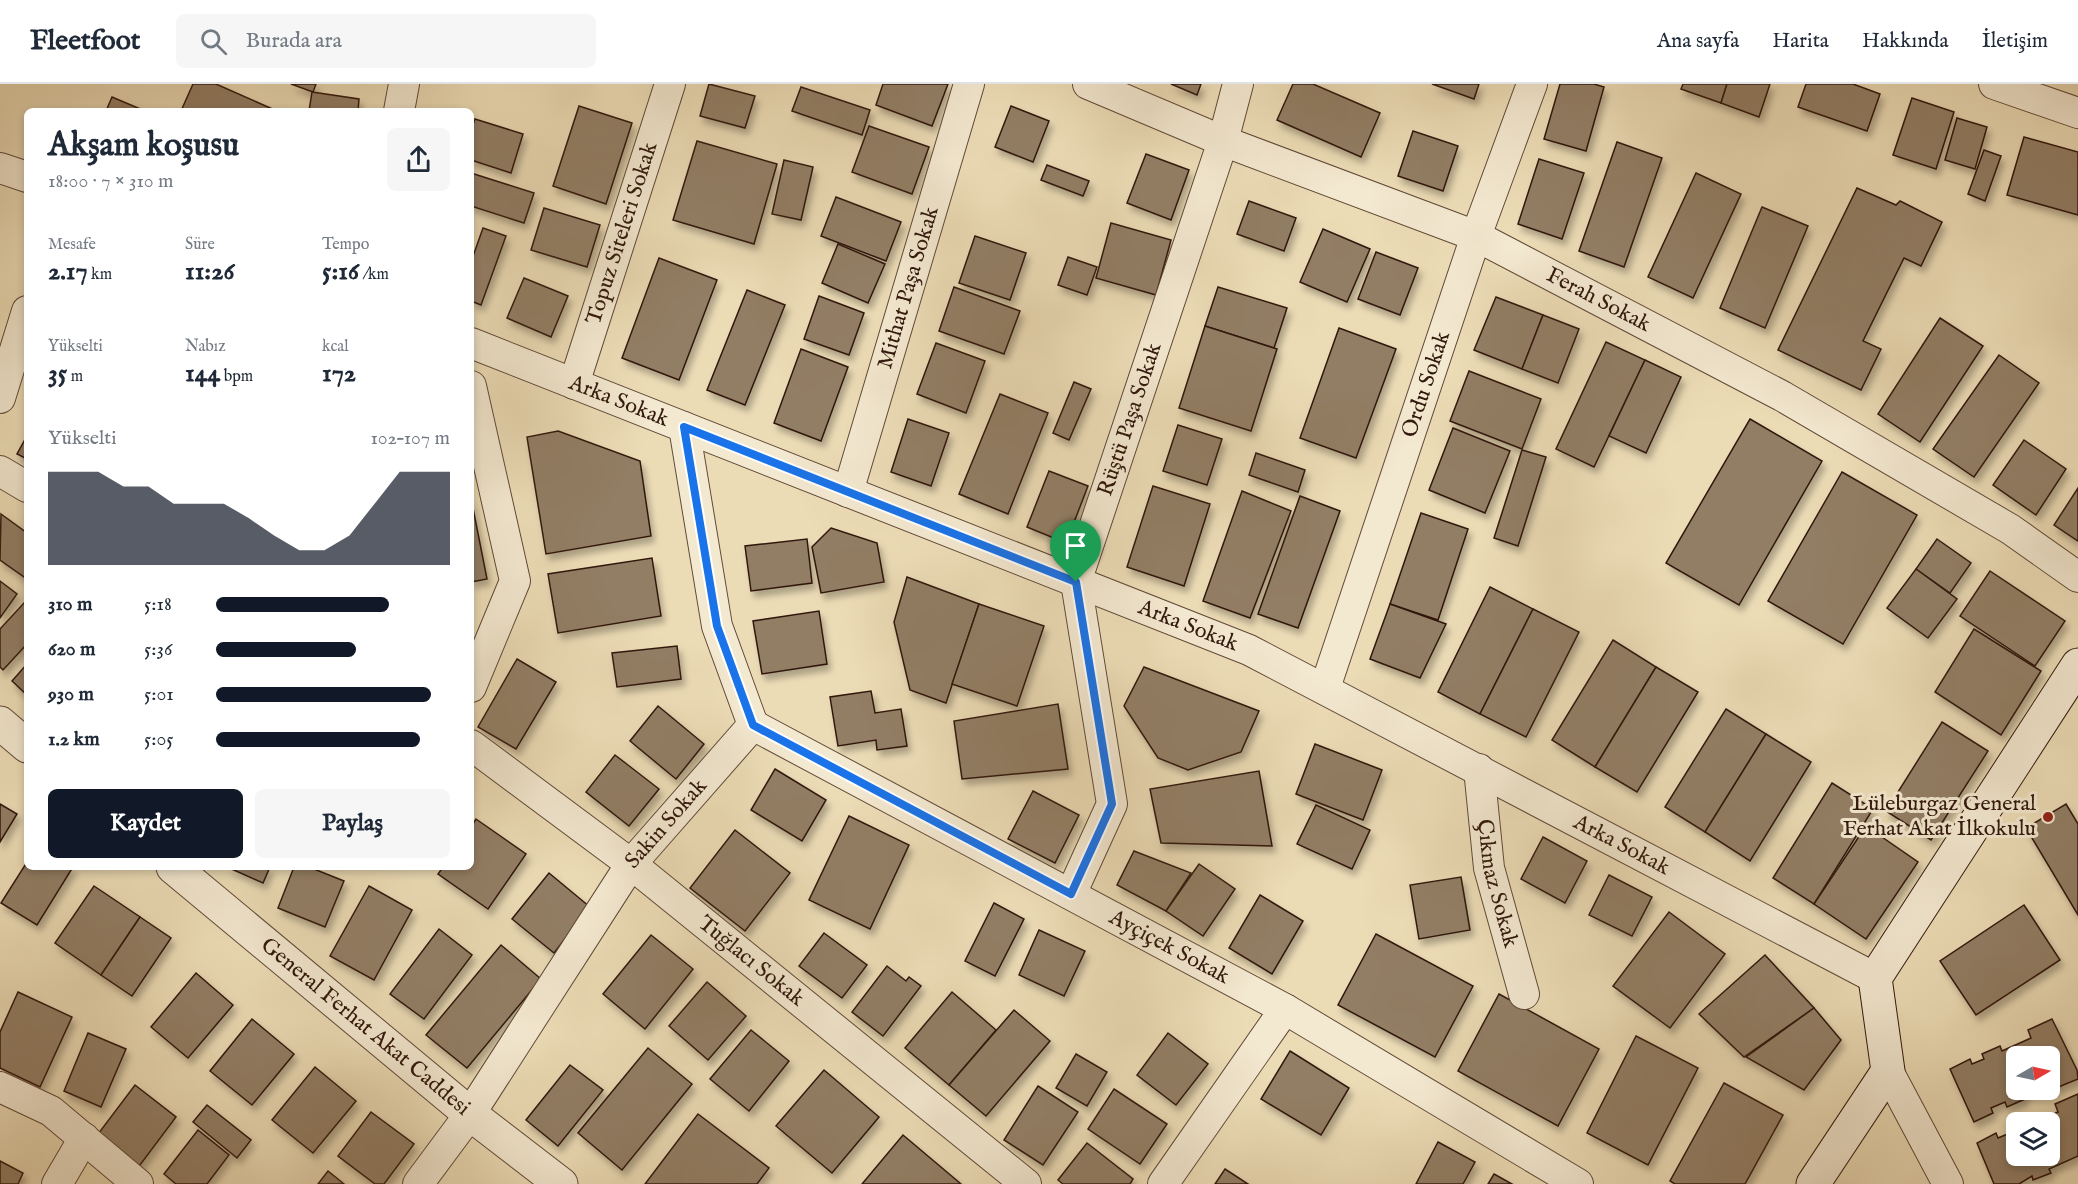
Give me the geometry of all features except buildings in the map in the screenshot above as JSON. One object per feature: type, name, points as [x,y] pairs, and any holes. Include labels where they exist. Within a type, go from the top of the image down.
[{"type":"main road","points":[[1813,1184],[1888,1071],[1875,978],[2078,665]]},
{"type":"main road","points":[[0,723],[24,743]]},
{"type":"main road","name":"General Ferhat Akat Caddesi","points":[[177,870],[470,1114],[561,1184]]},
{"type":"street","points":[[400,108],[404,84]]},
{"type":"street","name":"Topuz Siteleri Sokak","points":[[574,384],[670,84]]},
{"type":"street","name":"Mithat Paşa Sokak","points":[[848,492],[969,84]]},
{"type":"street","name":"Ferah Sokak","points":[[1088,84],[1223,141],[1476,236],[1782,396],[2010,530],[2078,577]]},
{"type":"street","name":"Rüştü Paşa Sokak","points":[[1071,894],[1112,804],[1076,582],[1223,141],[1238,84]]},
{"type":"street","name":"Ordu Sokak","points":[[1325,688],[1476,236],[1532,84]]},
{"type":"street","points":[[1994,84],[2078,113]]},
{"type":"street","points":[[0,168],[24,176]]},
{"type":"street","points":[[0,398],[24,321]]},
{"type":"street","name":"Arka Sokak","points":[[474,344],[1249,650],[1875,978]]},
{"type":"street","points":[[474,399],[515,581],[474,680]]},
{"type":"street","points":[[684,427],[717,626],[753,725]]},
{"type":"street","points":[[0,471],[24,485]]},
{"type":"street","name":"Sakin Sokak","points":[[418,1184],[470,1114],[631,864],[753,725]]},
{"type":"street","name":"Ayçiçek Sokak","points":[[753,725],[1285,1009],[1578,1184]]},
{"type":"street","name":"Tuğlacı Sokak","points":[[474,747],[631,864],[1026,1184]]},
{"type":"street","name":"Çıkmaz Sokak","points":[[1479,769],[1489,868],[1524,994]]},
{"type":"street","points":[[1163,1184],[1285,1009]]},
{"type":"street","points":[[1888,1071],[1948,1184]]},
{"type":"street","points":[[0,1087],[51,1111],[138,1184]]},
{"type":"street","points":[[57,1184],[84,1138]]},
{"type":"place","name":"Lüleburgaz General Ferhat Akat İlkokulu","points":[[2048,817]]},
{"type":"route","points":[[684,427],[848,492],[1076,582],[1112,804],[1071,894],[753,725],[717,626],[684,427]]}]
